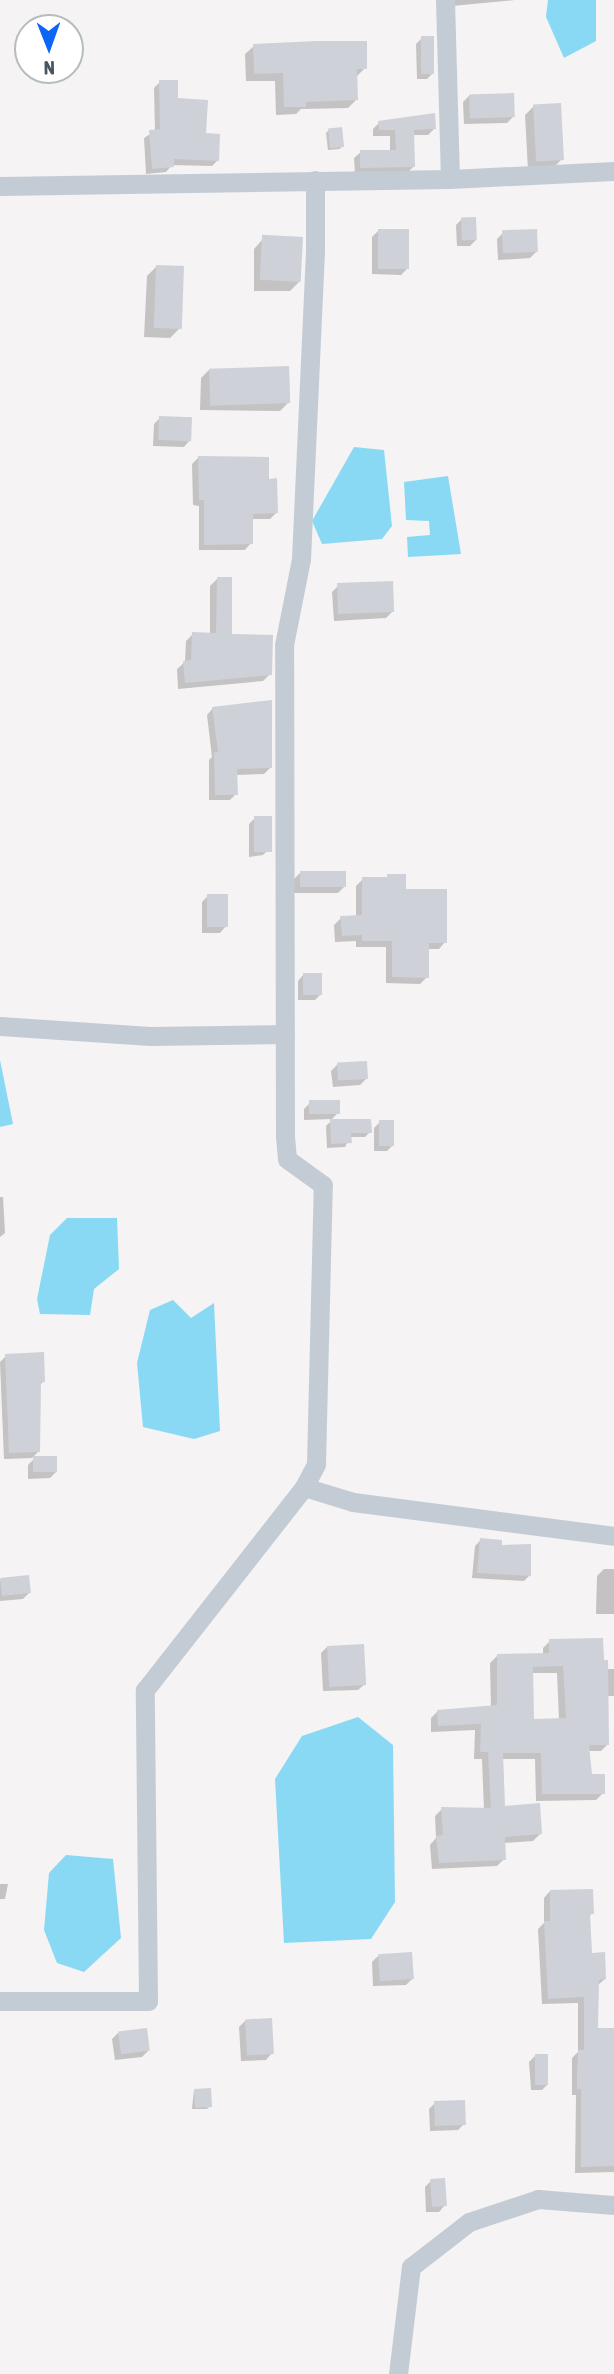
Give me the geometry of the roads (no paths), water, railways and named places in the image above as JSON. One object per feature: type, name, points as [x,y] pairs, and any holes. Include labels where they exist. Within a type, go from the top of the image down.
[{"type":"street","points":[[445,0],[450,179]]},
{"type":"street","points":[[0,186],[450,179],[614,171]]},
{"type":"street","points":[[0,2001],[148,2001],[145,1690],[304,1487],[316,1464],[323,1185],[287,1159],[284,645],[301,559],[315,254],[315,180]]},
{"type":"street","points":[[0,1026],[150,1036],[285,1034]]},
{"type":"street","points":[[304,1487],[353,1502],[614,1536]]},
{"type":"street","points":[[398,2374],[411,2267],[469,2222],[538,2199],[614,2205]]},
{"type":"water","points":[[548,0],[596,0],[596,41],[564,58],[546,17]]},
{"type":"water","points":[[354,447],[384,450],[392,526],[382,539],[322,544],[312,521]]},
{"type":"water","points":[[448,476],[461,554],[408,557],[407,537],[430,535],[429,521],[406,520],[404,482]]},
{"type":"water","points":[[0,1060],[13,1124],[0,1127]]},
{"type":"water","points":[[67,1218],[117,1218],[119,1269],[94,1289],[90,1315],[40,1314],[37,1299],[50,1235]]},
{"type":"water","points":[[173,1300],[191,1318],[214,1303],[220,1431],[194,1439],[143,1427],[137,1363],[150,1310]]},
{"type":"water","points":[[358,1717],[393,1745],[395,1902],[371,1939],[284,1943],[275,1779],[302,1736]]},
{"type":"water","points":[[66,1855],[113,1859],[121,1938],[84,1972],[57,1963],[44,1930],[49,1873]]}]
